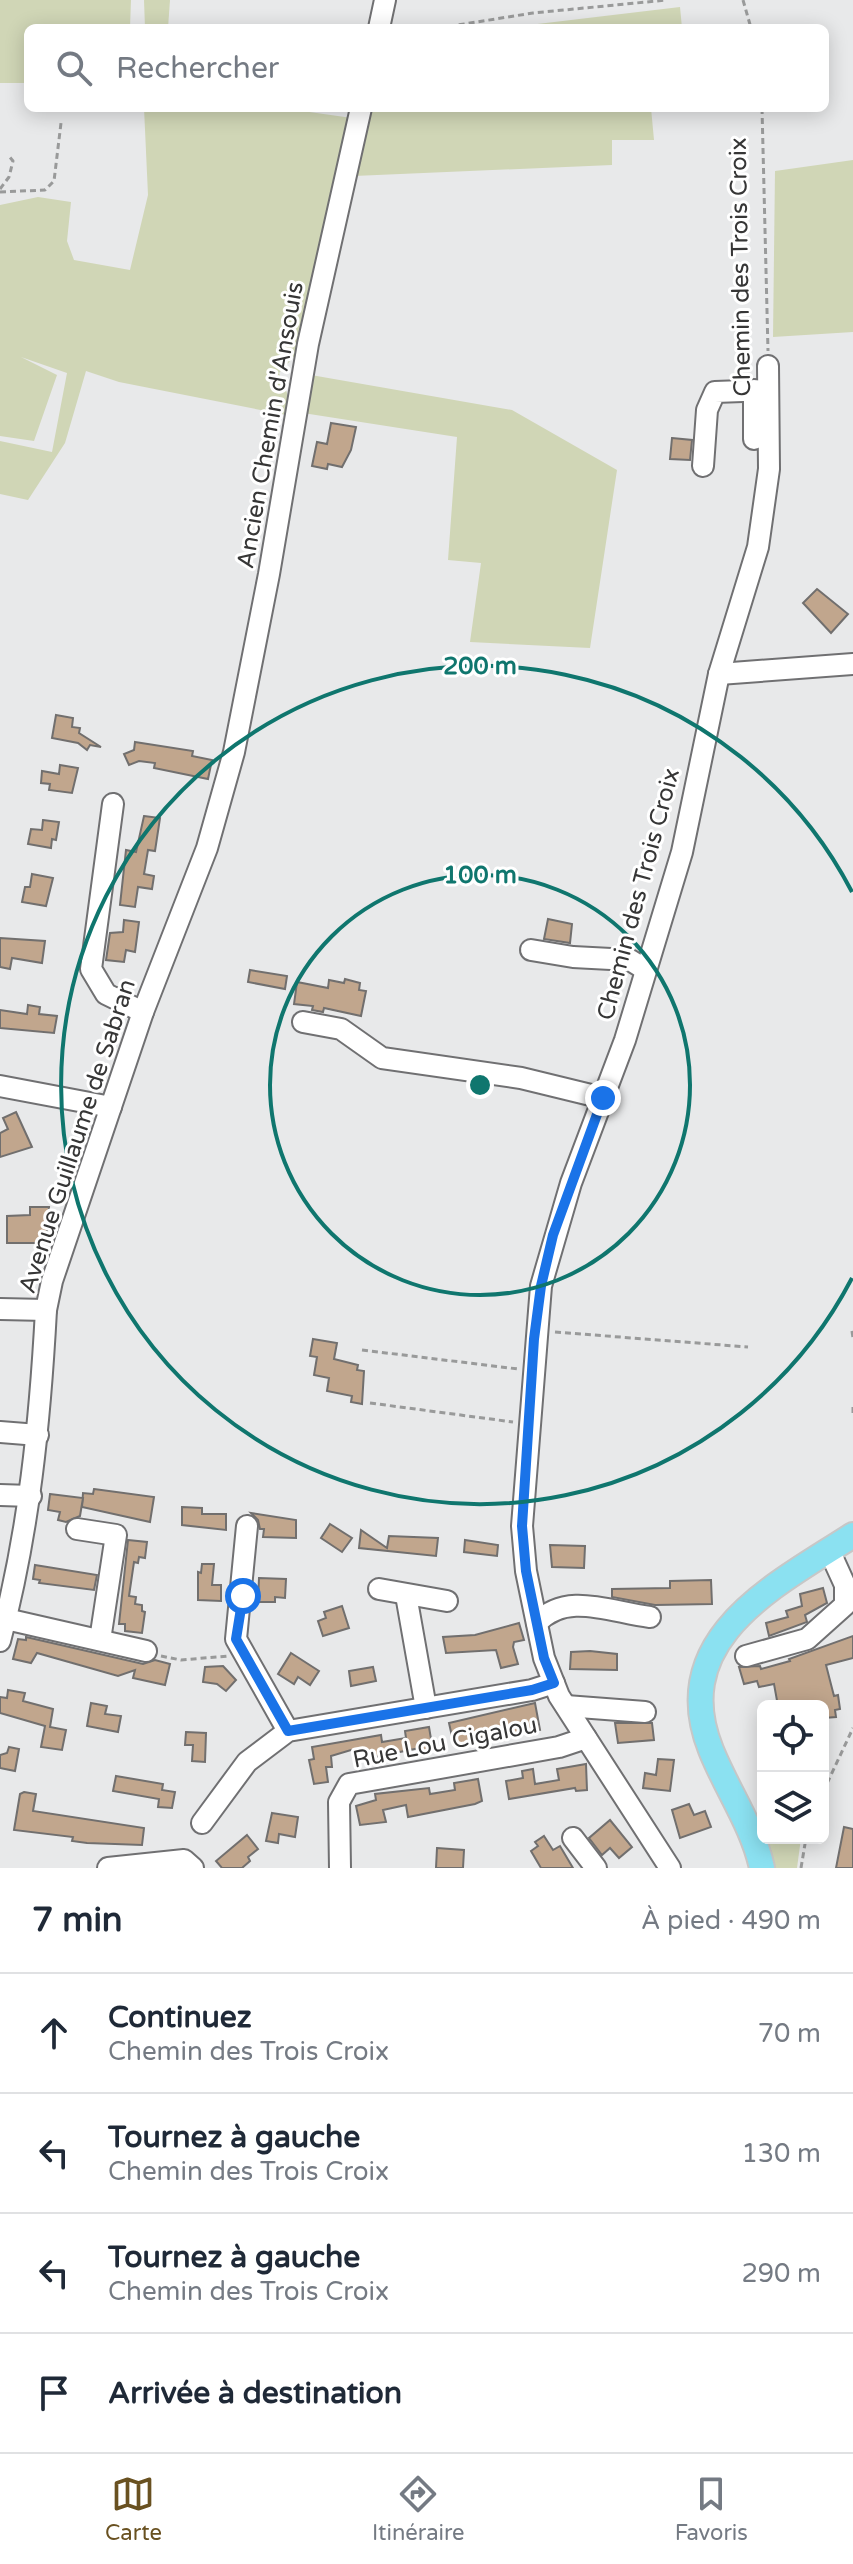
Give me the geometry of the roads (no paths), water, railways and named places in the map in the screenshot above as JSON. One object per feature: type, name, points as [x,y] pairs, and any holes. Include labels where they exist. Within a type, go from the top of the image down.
[{"type":"main road","points":[[762,1868],[750,1832],[711,1749],[701,1700],[705,1676],[718,1639],[734,1618],[853,1535]]},
{"type":"street","points":[[380,24],[385,0]]},
{"type":"street","name":"Ancien Chemin d'Ansouis","points":[[234,752],[272,559],[308,344],[360,112]]},
{"type":"street","name":"Chemin des Trois Croix","points":[[670,1868],[566,1706],[544,1658],[522,1526],[532,1370],[535,1333],[553,1235],[603,1098],[682,852],[719,674],[746,594],[766,507],[761,390],[768,366]]},
{"type":"street","points":[[703,466],[707,410],[715,392],[761,390],[754,439]]},
{"type":"street","points":[[719,674],[853,664]]},
{"type":"street","name":"Avenue Guillaume de Sabran","points":[[0,1641],[31,1496],[46,1310],[52,1281],[143,1012],[207,848],[234,752]]},
{"type":"street","points":[[113,804],[91,969],[106,994],[143,1012]]},
{"type":"street","points":[[531,950],[573,957],[630,960],[646,970]]},
{"type":"street","points":[[303,1022],[341,1029],[382,1058],[521,1078],[603,1098]]},
{"type":"street","points":[[0,1086],[111,1107]]},
{"type":"street","points":[[0,1309],[46,1310]]},
{"type":"street","points":[[0,1432],[38,1435]]},
{"type":"street","points":[[0,1495],[31,1496]]},
{"type":"street","points":[[242,1519],[236,1639],[288,1731]]},
{"type":"street","points":[[77,1529],[116,1535],[100,1640]]},
{"type":"street","points":[[746,1656],[807,1639],[845,1605],[845,1585],[829,1550]]},
{"type":"street","points":[[379,1589],[447,1601]]},
{"type":"street","points":[[406,1595],[426,1708]]},
{"type":"street","points":[[537,1623],[548,1611],[563,1605],[582,1605],[650,1617]]},
{"type":"street","points":[[6,1619],[146,1651]]},
{"type":"street","points":[[202,1823],[247,1762],[288,1731],[554,1683]]},
{"type":"street","points":[[566,1706],[645,1712]]},
{"type":"street","name":"Rue Lou Cigalou","points":[[338,1868],[339,1802],[349,1784],[559,1747],[586,1738]]},
{"type":"street","points":[[573,1838],[596,1868]]},
{"type":"street","points":[[108,1868],[169,1859],[184,1860],[193,1868]]}]
